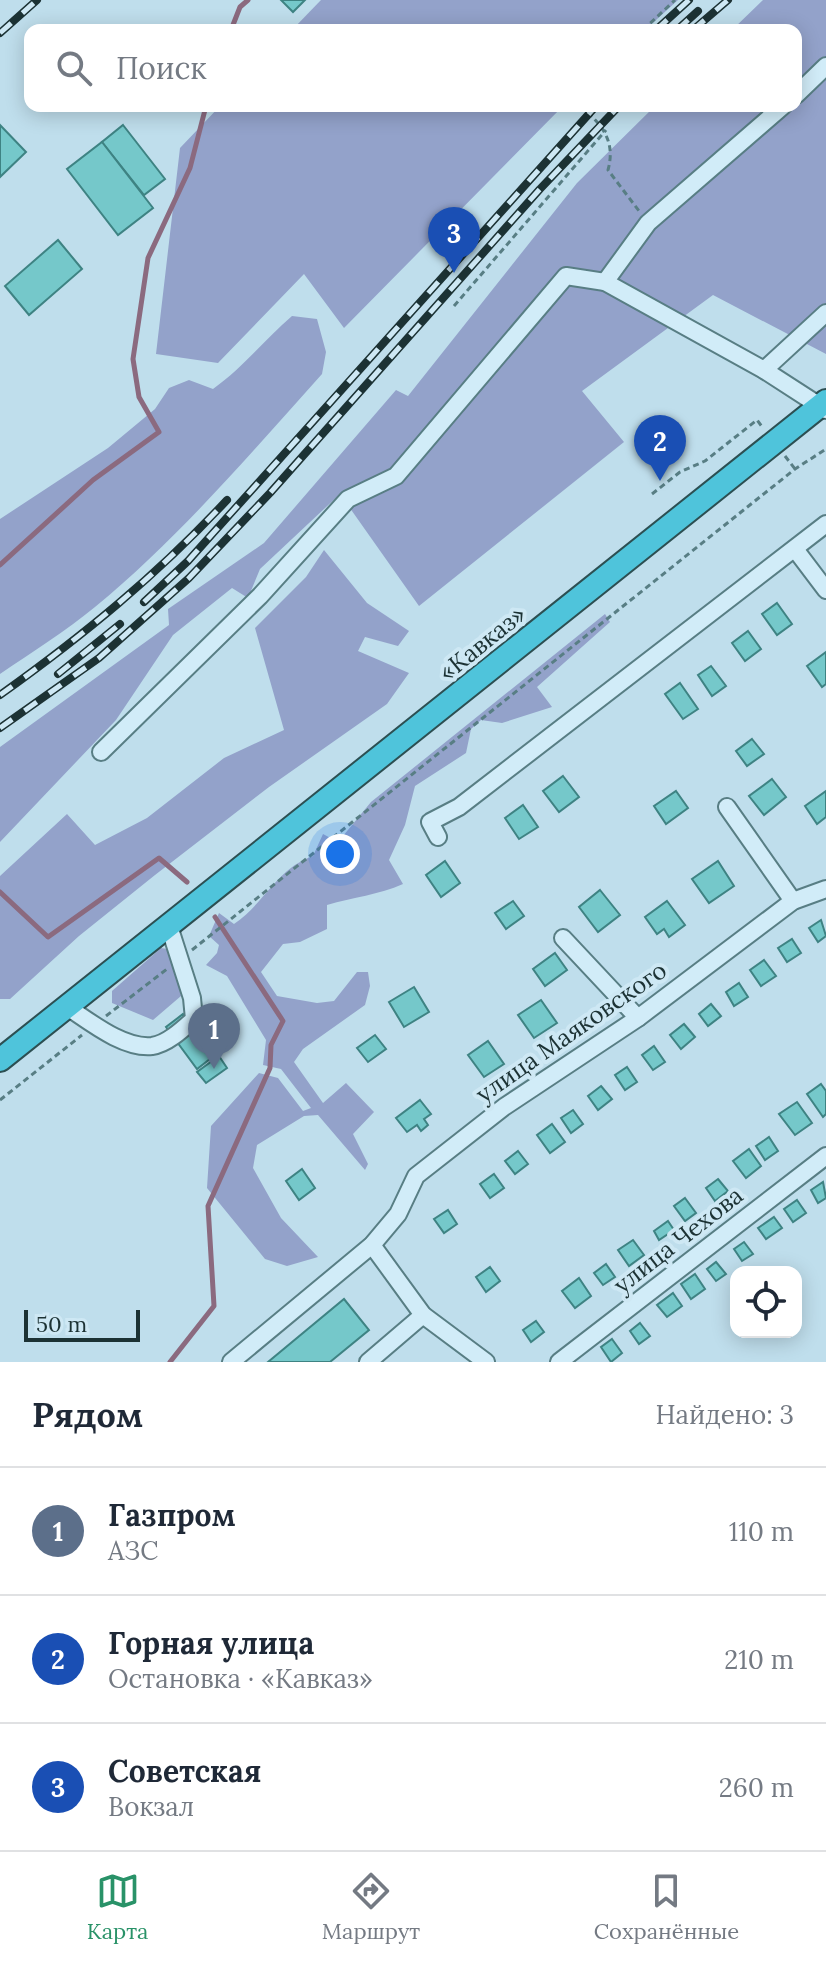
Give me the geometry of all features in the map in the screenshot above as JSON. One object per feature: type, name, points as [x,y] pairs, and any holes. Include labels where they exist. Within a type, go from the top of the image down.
[{"type":"highway","name":"«Кавказ»","points":[[0,1060],[824,406]]},
{"type":"street","points":[[802,89],[826,66]]},
{"type":"street","points":[[605,282],[648,223],[776,112]]},
{"type":"street","points":[[101,752],[260,596],[348,499],[396,476],[566,276],[605,282],[824,406]]},
{"type":"street","points":[[764,370],[826,313]]},
{"type":"street","points":[[438,837],[430,822],[459,807],[826,524]]},
{"type":"street","points":[[795,549],[826,590]]},
{"type":"street","points":[[727,807],[793,901]]},
{"type":"street","name":"улица Маяковского","points":[[231,1362],[372,1245],[398,1214],[416,1176],[504,1107],[638,1018],[793,901],[826,889]]},
{"type":"street","points":[[66,1006],[132,1043],[153,1046],[178,1033],[194,1019],[181,959],[169,926]]},
{"type":"street","points":[[563,938],[638,1018]]},
{"type":"street","name":"улица Чехова","points":[[559,1362],[826,1156]]},
{"type":"street","points":[[372,1245],[423,1315],[486,1362]]},
{"type":"street","points":[[368,1362],[423,1315]]},
{"type":"path","points":[[649,24],[675,0]]},
{"type":"path","points":[[586,112],[606,130],[613,154],[608,170],[648,223]]},
{"type":"path","points":[[454,306],[606,130]]},
{"type":"path","points":[[0,1100],[795,469],[826,449]]},
{"type":"shaded area","points":[[321,0],[678,0],[652,24],[298,24]]},
{"type":"shaded area","points":[[763,0],[826,0],[826,354],[713,295],[582,391],[624,442],[419,606],[340,494],[260,569],[248,598],[232,588],[173,635],[116,720],[0,842],[0,747],[169,625],[168,609],[264,543],[396,390],[408,396],[577,183],[649,112],[802,112],[802,24],[738,24]]},
{"type":"shaded area","points":[[214,112],[557,112],[344,328],[304,274],[218,363],[156,354],[180,148]]},
{"type":"shaded area","points":[[292,316],[317,319],[326,352],[322,374],[156,553],[84,616],[0,674],[0,519],[108,448],[155,409],[169,388],[189,380],[213,389]]},
{"type":"shaded area","points":[[324,550],[367,603],[409,631],[398,646],[365,637],[358,651],[409,673],[387,704],[269,787],[155,875],[79,936],[10,999],[0,999],[0,876],[67,814],[95,845],[147,818],[224,758],[284,730],[255,628],[306,577]]},
{"type":"shaded area","points":[[605,614],[610,622],[537,687],[552,707],[502,723],[481,720],[471,729],[466,753],[415,786],[405,825],[389,860],[403,884],[327,905],[327,929],[300,942],[283,944],[261,972],[277,996],[317,1003],[334,1001],[357,972],[368,972],[370,986],[365,1005],[303,1049],[294,1062],[323,1103],[346,1083],[374,1112],[353,1134],[368,1164],[365,1170],[318,1115],[304,1116],[257,1145],[253,1168],[281,1218],[318,1257],[287,1266],[265,1259],[207,1188],[211,1126],[259,1073],[278,1078],[303,1111],[311,1108],[281,1069],[263,1065],[266,1040],[227,976],[206,965],[217,953],[219,945],[209,936],[219,913],[234,924],[255,906],[280,877],[313,856],[323,834],[338,842],[371,802]]},
{"type":"shaded area","points":[[161,948],[174,950],[181,996],[153,1020],[112,1003],[112,991]]},
{"type":"building","points":[[281,0],[305,0],[293,12]]},
{"type":"building","points":[[0,125],[26,152],[0,177]]},
{"type":"building","points":[[123,125],[165,179],[144,195],[102,142]]},
{"type":"building","points":[[102,142],[153,208],[118,235],[67,169]]},
{"type":"building","points":[[58,240],[82,269],[29,315],[5,286]]},
{"type":"building","points":[[777,603],[792,624],[777,635],[762,614]]},
{"type":"building","points":[[748,631],[761,649],[745,661],[732,643]]},
{"type":"building","points":[[826,652],[826,684],[822,687],[807,666]]},
{"type":"building","points":[[711,666],[726,686],[712,696],[698,675]]},
{"type":"building","points":[[680,683],[698,709],[683,719],[665,694]]},
{"type":"building","points":[[752,739],[764,754],[747,766],[736,751]]},
{"type":"building","points":[[563,776],[579,797],[559,812],[543,791]]},
{"type":"building","points":[[772,779],[786,797],[764,815],[749,796]]},
{"type":"building","points":[[676,791],[688,808],[666,824],[654,806]]},
{"type":"building","points":[[826,791],[826,817],[817,824],[805,806]]},
{"type":"building","points":[[523,805],[538,827],[519,839],[505,818]]},
{"type":"building","points":[[445,861],[460,883],[441,897],[426,875]]},
{"type":"building","points":[[718,861],[734,886],[709,903],[692,879]]},
{"type":"building","points":[[600,890],[620,915],[598,932],[579,907]]},
{"type":"building","points":[[513,901],[524,916],[506,929],[495,913]]},
{"type":"building","points":[[667,901],[685,925],[669,937],[664,929],[657,934],[645,917]]},
{"type":"building","points":[[821,920],[826,936],[818,942],[809,928]]},
{"type":"building","points":[[792,939],[801,953],[787,962],[778,948]]},
{"type":"building","points":[[555,953],[567,970],[545,986],[533,969]]},
{"type":"building","points":[[764,960],[776,976],[761,986],[750,970]]},
{"type":"building","points":[[739,983],[748,997],[734,1006],[726,992]]},
{"type":"building","points":[[414,987],[429,1012],[404,1027],[389,1002]]},
{"type":"building","points":[[541,1000],[557,1023],[534,1038],[518,1015]]},
{"type":"building","points":[[711,1004],[721,1016],[708,1026],[699,1014]]},
{"type":"building","points":[[183,1014],[215,1055],[197,1069],[166,1027]]},
{"type":"building","points":[[684,1024],[695,1037],[681,1049],[670,1035]]},
{"type":"building","points":[[375,1035],[386,1049],[368,1062],[357,1048]]},
{"type":"building","points":[[488,1041],[504,1064],[484,1077],[468,1055]]},
{"type":"building","points":[[654,1046],[665,1062],[653,1070],[642,1055]]},
{"type":"building","points":[[219,1056],[227,1068],[206,1083],[197,1072]]},
{"type":"building","points":[[627,1067],[637,1082],[625,1090],[615,1075]]},
{"type":"building","points":[[821,1084],[826,1091],[826,1114],[823,1117],[807,1094]]},
{"type":"building","points":[[601,1086],[612,1099],[598,1110],[588,1096]]},
{"type":"building","points":[[420,1100],[431,1114],[424,1119],[428,1125],[421,1131],[417,1125],[407,1132],[396,1118]]},
{"type":"building","points":[[797,1102],[812,1123],[795,1135],[779,1114]]},
{"type":"building","points":[[573,1110],[583,1124],[571,1133],[561,1118]]},
{"type":"building","points":[[552,1124],[565,1142],[550,1153],[537,1135]]},
{"type":"building","points":[[769,1137],[778,1151],[765,1160],[756,1146]]},
{"type":"building","points":[[749,1149],[761,1166],[746,1178],[733,1161]]},
{"type":"building","points":[[518,1151],[528,1164],[515,1174],[505,1161]]},
{"type":"building","points":[[302,1169],[315,1188],[299,1200],[286,1181]]},
{"type":"building","points":[[494,1174],[504,1188],[490,1198],[480,1184]]},
{"type":"building","points":[[718,1179],[728,1191],[715,1201],[706,1188]]},
{"type":"building","points":[[823,1182],[826,1198],[818,1203],[811,1190]]},
{"type":"building","points":[[685,1198],[696,1213],[685,1221],[674,1206]]},
{"type":"building","points":[[797,1200],[806,1213],[793,1222],[784,1209]]},
{"type":"building","points":[[448,1210],[457,1224],[444,1233],[434,1219]]},
{"type":"building","points":[[774,1217],[782,1228],[766,1239],[758,1228]]},
{"type":"building","points":[[668,1221],[674,1230],[659,1240],[654,1231]]},
{"type":"building","points":[[633,1240],[644,1255],[629,1266],[618,1250]]},
{"type":"building","points":[[744,1242],[753,1254],[742,1261],[734,1249]]},
{"type":"building","points":[[716,1262],[726,1274],[716,1281],[707,1269]]},
{"type":"building","points":[[606,1264],[615,1277],[603,1285],[594,1273]]},
{"type":"building","points":[[490,1267],[500,1281],[486,1292],[476,1277]]},
{"type":"building","points":[[695,1274],[705,1289],[691,1299],[681,1284]]},
{"type":"building","points":[[579,1278],[591,1296],[575,1308],[562,1291]]},
{"type":"building","points":[[673,1293],[682,1306],[667,1317],[657,1305]]},
{"type":"building","points":[[344,1299],[369,1330],[330,1362],[268,1362]]},
{"type":"building","points":[[536,1321],[544,1332],[531,1342],[523,1330]]},
{"type":"building","points":[[640,1323],[650,1336],[639,1344],[630,1331]]},
{"type":"building","points":[[612,1339],[622,1353],[611,1362],[601,1347]]},
{"type":"waterway","points":[[233,24],[240,7],[248,0]]},
{"type":"waterway","points":[[0,565],[93,480],[159,432],[139,397],[133,359],[148,258],[190,168],[204,112]]},
{"type":"waterway","points":[[0,892],[48,937],[159,858],[187,882]]},
{"type":"waterway","points":[[170,1362],[214,1306],[208,1206],[270,1068],[271,1045],[283,1021],[215,917]]},
{"type":"railway","points":[[0,33],[37,0]]},
{"type":"railway","points":[[663,24],[689,0]]},
{"type":"railway","points":[[700,24],[728,0]]},
{"type":"railway","points":[[684,24],[698,11]]},
{"type":"railway","points":[[144,602],[188,561],[591,112]]},
{"type":"railway","points":[[0,728],[99,658],[189,578],[270,493],[540,189],[613,112]]},
{"type":"railway","points":[[0,695],[119,603],[174,554],[227,500]]},
{"type":"railway","points":[[58,674],[120,624]]},
{"type":"place","name":"Советская","points":[[454,273]]},
{"type":"place","name":"Горная улица","points":[[660,481]]},
{"type":"place","name":"Газпром","points":[[214,1069]]}]
